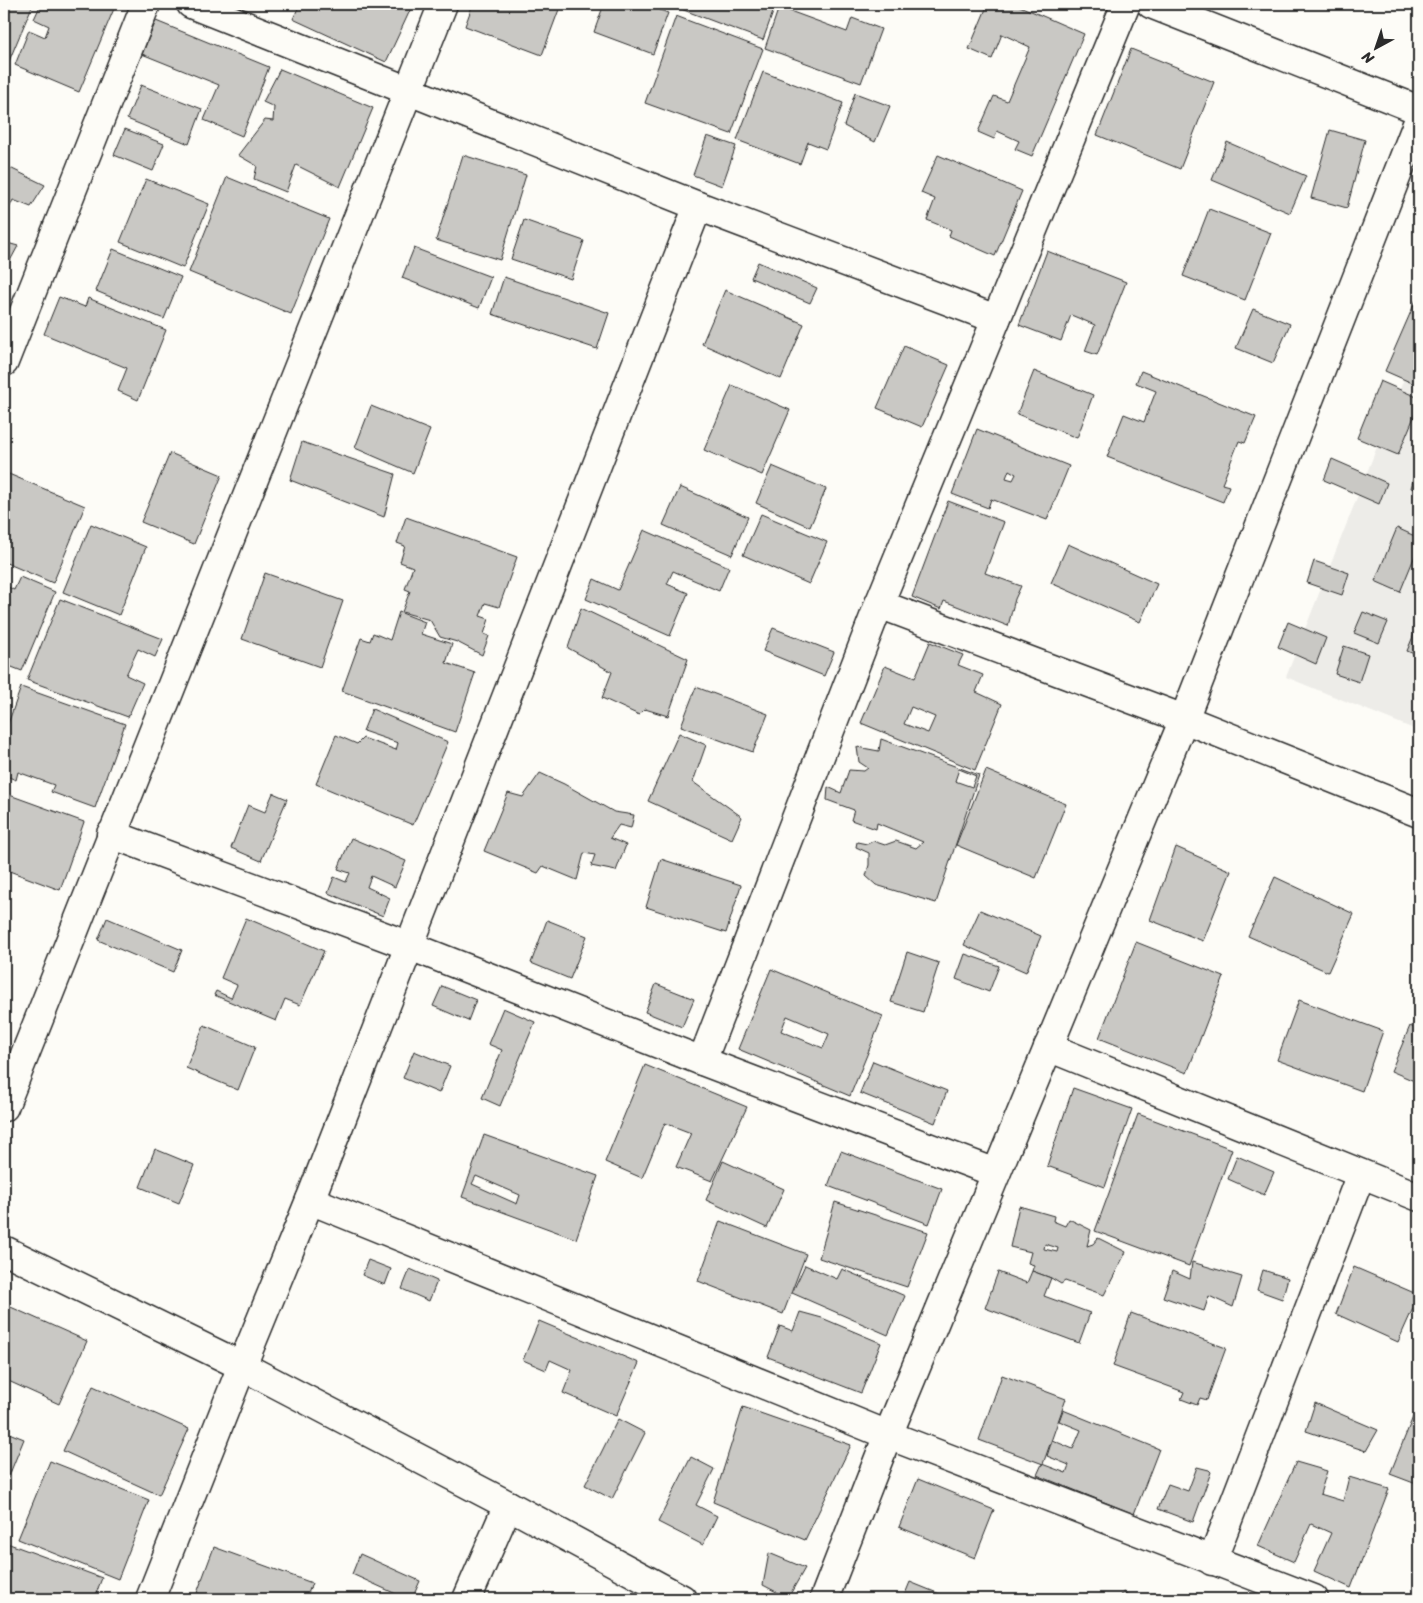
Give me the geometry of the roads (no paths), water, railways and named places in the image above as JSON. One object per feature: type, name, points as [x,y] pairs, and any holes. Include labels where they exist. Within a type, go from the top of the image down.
[{"type":"street","points":[[4,362],[146,4]]},
{"type":"street","points":[[191,4],[698,206],[996,319]]},
{"type":"street","points":[[4,1107],[111,834],[443,4]]},
{"type":"street","points":[[702,1061],[879,604],[1126,4]]},
{"type":"street","points":[[1151,4],[1419,110]]},
{"type":"street","points":[[824,1599],[888,1435],[1184,719],[1419,119]]},
{"type":"street","points":[[150,1599],[410,946],[698,206]]},
{"type":"street","points":[[879,604],[1184,719],[1419,812]]},
{"type":"street","points":[[111,834],[410,946],[702,1061],[996,1173]]},
{"type":"street","points":[[1048,1047],[1419,1197]]},
{"type":"street","points":[[1212,1561],[1361,1174]]},
{"type":"street","points":[[310,1200],[888,1435],[1314,1599]]},
{"type":"street","points":[[4,1250],[242,1366],[508,1505],[682,1599]]},
{"type":"street","points":[[468,1599],[508,1505]]}]
